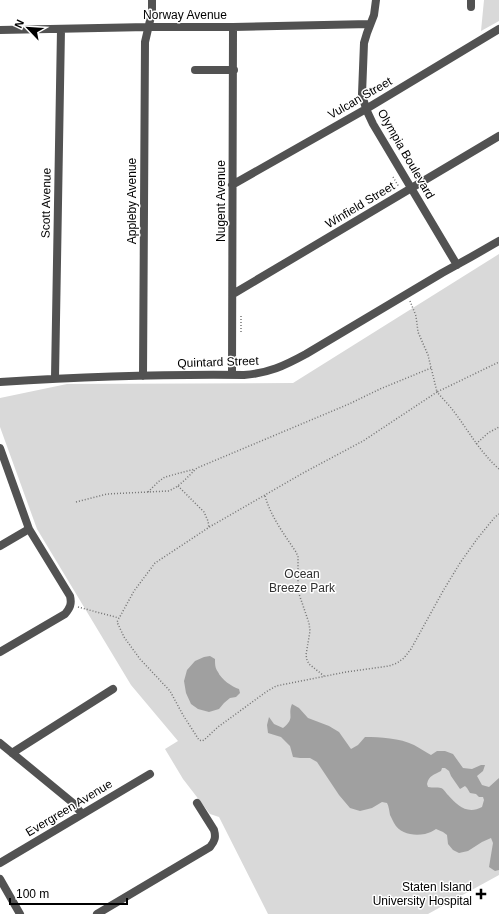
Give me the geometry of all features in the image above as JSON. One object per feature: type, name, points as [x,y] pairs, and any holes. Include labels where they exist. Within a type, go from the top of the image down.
[{"type":"street","name":"Appleby Avenue","points":[[142,376],[145,42],[152,12],[152,0]]},
{"type":"street","name":"Olympia Boulevard","points":[[376,0],[374,16],[364,43],[362,94],[366,109],[457,265]]},
{"type":"street","name":"Norway Avenue","points":[[0,30],[370,24]]},
{"type":"street","name":"Nugent Avenue","points":[[232,375],[233,27]]},
{"type":"street","name":"Scott Avenue","points":[[55,378],[61,29]]},
{"type":"street","name":"Vulcan Street","points":[[232,185],[366,109],[499,29]]},
{"type":"street","points":[[195,70],[234,70]]},
{"type":"street","name":"Winfield Street","points":[[232,294],[499,136]]},
{"type":"street","name":"Quintard Street","points":[[0,382],[55,378],[244,375],[263,373],[291,363],[442,273],[499,241]]},
{"type":"street","points":[[0,448],[29,529],[70,596],[71,601],[71,605],[65,614],[0,652]]},
{"type":"street","points":[[0,546],[29,529]]},
{"type":"street","points":[[12,753],[113,689]]},
{"type":"street","points":[[0,743],[73,804],[82,814]]},
{"type":"street","name":"Evergreen Avenue","points":[[0,863],[150,774]]},
{"type":"street","points":[[98,914],[210,847],[215,839],[214,830],[198,803]]},
{"type":"street","points":[[0,879],[20,914]]},
{"type":"path","points":[[393,177],[399,187]]},
{"type":"path","points":[[408,293],[416,316],[418,332],[428,355],[437,392],[455,413],[488,460],[499,469]]},
{"type":"path","points":[[241,314],[241,336]]},
{"type":"path","points":[[499,362],[437,392],[363,441],[209,528],[155,563],[134,591],[117,622],[124,637],[140,659],[170,691],[199,740],[202,741],[218,727],[276,686],[324,676],[389,666],[404,658],[411,649],[460,563],[477,539],[499,514]]},
{"type":"path","points":[[148,492],[165,477],[197,468],[431,368]]},
{"type":"path","points":[[476,444],[488,433],[499,427]]},
{"type":"path","points":[[76,502],[106,494],[168,491],[178,486],[197,468]]},
{"type":"path","points":[[178,486],[204,512],[209,528]]},
{"type":"path","points":[[265,496],[277,523],[298,557],[298,591],[309,623],[310,631],[306,654],[307,660],[309,664],[324,676]]},
{"type":"path","points":[[71,605],[119,618]]},
{"type":"green space","points":[[484,0],[499,0],[499,21],[481,31]]},
{"type":"green space","name":"Ocean Breeze Park","points":[[499,254],[499,875],[428,914],[268,914],[219,817],[210,814],[183,779],[165,749],[178,741],[131,685],[37,529],[0,427],[0,398],[67,384],[293,383]]},
{"type":"shaded area","points":[[210,656],[215,659],[216,669],[219,675],[230,685],[239,689],[240,693],[236,697],[230,698],[219,709],[209,712],[198,709],[191,704],[186,693],[184,681],[187,670],[195,661]]},
{"type":"shaded area","points":[[292,704],[299,708],[308,718],[329,726],[339,732],[351,749],[358,745],[365,737],[390,738],[416,746],[431,755],[437,751],[445,751],[453,754],[463,768],[472,769],[485,765],[483,771],[477,776],[482,785],[489,787],[499,778],[499,870],[495,871],[489,867],[493,843],[491,838],[468,851],[459,853],[453,850],[448,844],[447,835],[436,829],[420,835],[403,832],[400,830],[390,815],[387,803],[382,802],[372,808],[360,811],[350,808],[339,795],[317,762],[310,758],[293,757],[290,746],[281,737],[268,733],[267,725],[269,717],[274,724],[283,728],[290,719]],"holes":[[[442,768],[449,771],[460,789],[465,786],[470,793],[483,797],[484,800],[482,807],[472,810],[463,808],[442,789],[428,787],[427,784],[430,777],[441,771]]]},
{"type":"place","name":"Staten Island University Hospital","points":[[481,894]]}]
